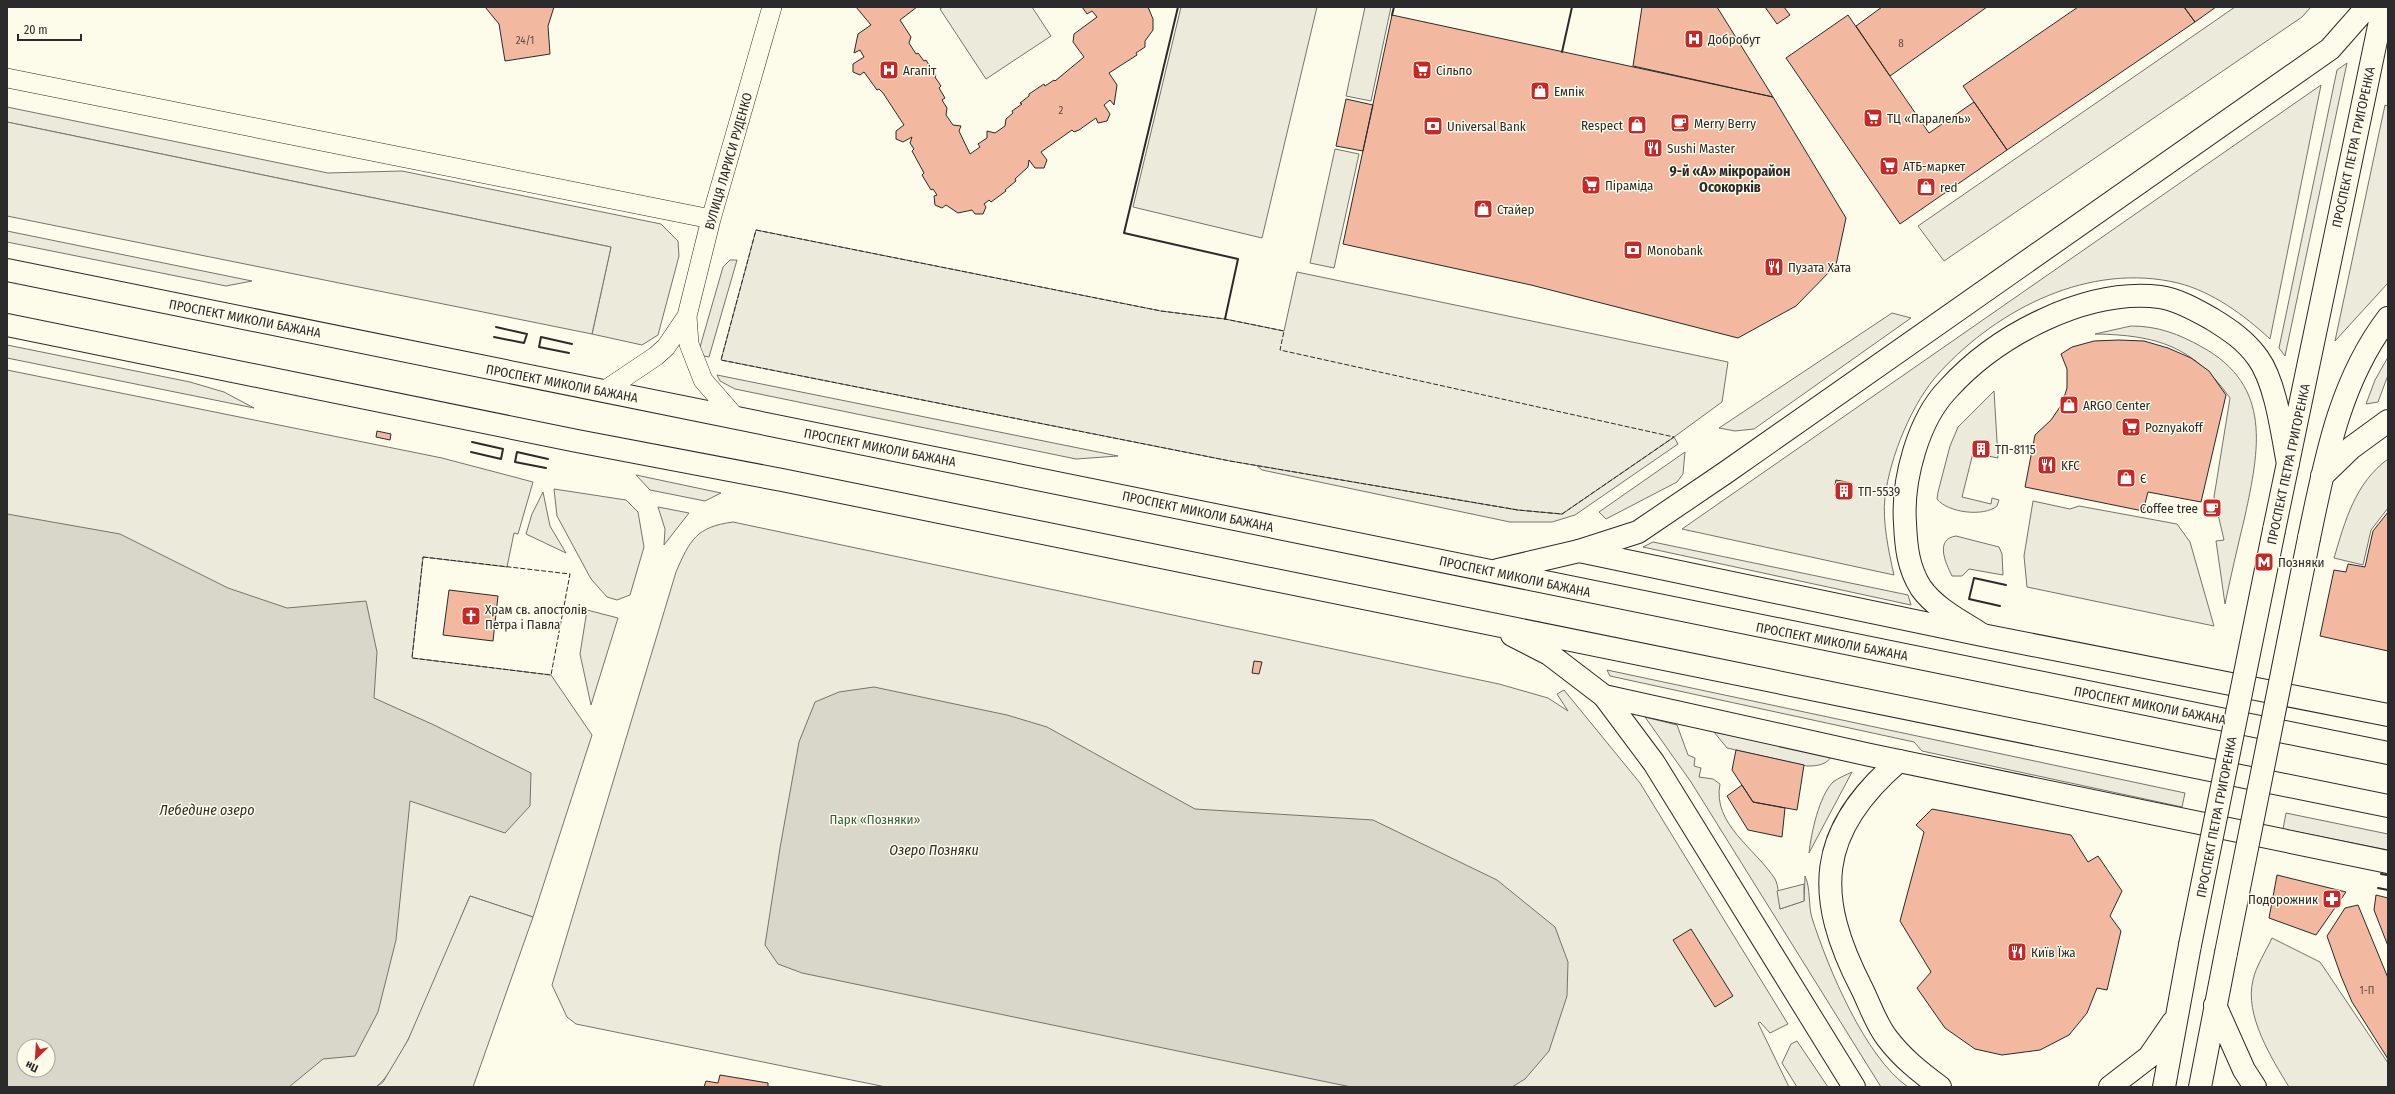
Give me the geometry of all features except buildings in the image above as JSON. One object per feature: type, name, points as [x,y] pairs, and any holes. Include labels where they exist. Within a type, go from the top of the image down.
[{"type":"main road","points":[[1491,572],[1580,551],[1638,532],[1725,473],[2330,49],[2367,7]]},
{"type":"main road","name":"ПРОСПЕКТ ПЕТРА ГРИГОРЕНКА","points":[[2164,1087],[2190,945],[2274,530],[2383,7]]},
{"type":"main road","name":"ПРОСПЕКТ МИКОЛИ БАЖАНА","points":[[7,270],[2388,753]]},
{"type":"main road","points":[[1982,635],[1946,612],[1922,588],[1907,556],[1903,503],[1913,456],[1927,420],[1947,389],[1988,353],[2019,334],[2052,316],[2084,304],[2122,295],[2162,297],[2201,313],[2234,333],[2259,359],[2274,397],[2288,464]]},
{"type":"main road","points":[[2200,1087],[2215,1005],[2309,538],[2334,426],[2348,389],[2388,318]]},
{"type":"main road","points":[[7,325],[577,441],[782,480],[2388,806]]},
{"type":"main road","points":[[2322,476],[2351,448],[2388,421]]},
{"type":"main road","points":[[1580,551],[1982,635],[2388,715]]},
{"type":"main road","points":[[1487,623],[1549,654],[1604,696],[1654,763],[1854,1087]]},
{"type":"main road","points":[[1604,696],[1899,761],[2388,862]]},
{"type":"main road","points":[[1899,761],[1867,792],[1847,819],[1835,848],[1829,880],[1832,915],[1845,956],[1886,1037],[1912,1067],[1940,1087]]},
{"type":"main road","points":[[2215,1005],[2244,1070],[2254,1087]]},
{"type":"main road","points":[[2110,1087],[2149,1057],[2177,1018]]},
{"type":"street","name":"ВУЛИЦЯ ЛАРИСИ РУДЕНКО","points":[[736,418],[703,380],[689,344],[687,316],[711,219],[772,7]]},
{"type":"street","points":[[7,78],[711,219]]},
{"type":"street","name":"ВУЛИЦЯ ЛАРИСИ РУДЕНКО","points":[[604,391],[656,356],[666,347],[687,316]]},
{"type":"green space","points":[[943,7],[1032,7],[1051,36],[986,79],[940,9]]},
{"type":"green space","points":[[1365,7],[1391,7],[1371,101],[1346,96]]},
{"type":"green space","points":[[2347,63],[2285,356],[2279,348],[2337,70]]},
{"type":"green space","points":[[2321,85],[2270,339],[2250,321],[2216,298],[2178,283],[2145,278],[2112,279],[2080,285],[2048,296],[2018,310],[1990,328],[1964,349],[1940,372],[1920,399],[1897,448],[1885,497],[1885,526],[1894,575],[1682,529]]},
{"type":"green space","points":[[2385,105],[2388,106],[2388,283],[2335,341]]},
{"type":"green space","points":[[7,107],[328,173],[402,171],[661,224],[678,241],[679,256],[658,335],[642,345],[592,334],[611,247],[7,122]]},
{"type":"green space","points":[[1335,149],[1359,154],[1334,268],[1310,263]]},
{"type":"green space","points":[[7,231],[252,281],[226,286],[7,242]]},
{"type":"green space","points":[[730,260],[737,260],[709,357],[700,355],[700,347],[723,267]]},
{"type":"green space","points":[[1892,313],[1911,318],[1754,429],[1735,431],[1719,428]]},
{"type":"green space","points":[[2131,326],[2159,329],[2185,338],[2202,347],[2225,363],[2241,381],[2250,400],[2255,421],[2256,444],[2254,467],[2245,516],[2225,604],[2216,541],[2224,540],[2214,497],[2230,398],[2216,380],[2202,366],[2187,355],[2172,347],[2137,337],[2095,334]]},
{"type":"green space","points":[[7,345],[190,382],[224,392],[254,408],[7,358]]},
{"type":"green space","points":[[2388,357],[2388,375],[2378,402],[2366,404],[2375,380]]},
{"type":"green space","name":"Лебедине озеро","points":[[7,370],[442,458],[533,482],[518,534],[514,533],[507,567],[423,557],[412,658],[551,675],[592,735],[533,917],[470,896],[414,1028],[401,1054],[388,1074],[376,1087],[7,1087]]},
{"type":"green space","points":[[717,375],[1118,456],[1076,459],[735,389],[720,381]]},
{"type":"green space","points":[[1994,391],[1998,458],[1973,453],[1962,497],[1991,504],[1992,498],[1999,500],[1997,506],[1984,512],[1966,512],[1949,508],[1937,499],[1950,446],[1958,427]]},
{"type":"green space","points":[[1674,437],[1678,444],[1575,515],[1552,522],[1510,522],[1262,470],[1256,465],[1518,510],[1562,514]]},
{"type":"green space","points":[[1685,452],[1683,474],[1677,482],[1606,519],[1599,512]]},
{"type":"green space","points":[[2388,459],[2388,508],[2371,530],[2363,565],[2334,558],[2342,530],[2359,491],[2367,479]]},
{"type":"green space","points":[[636,475],[721,493],[705,501],[650,490]]},
{"type":"green space","points":[[554,489],[626,500],[638,512],[644,547],[630,595],[617,600],[607,597],[591,579],[557,516]]},
{"type":"green space","points":[[543,492],[550,526],[566,553],[526,534],[532,514]]},
{"type":"green space","points":[[658,507],[689,513],[664,545],[665,529]]},
{"type":"green space","name":"Парк «Позняки»","points":[[733,522],[1499,684],[1548,698],[1568,711],[1557,694],[1564,690],[1640,783],[1788,1024],[1770,1033],[1760,1022],[1758,1023],[1789,1087],[886,1087],[576,1024],[567,1017],[552,985],[676,572],[690,543],[696,537],[710,527]]},
{"type":"green space","points":[[1956,536],[1999,547],[2002,554],[2003,575],[1969,569],[1962,576],[1952,576],[1945,558],[1944,546],[1950,538]]},
{"type":"green space","points":[[1653,542],[1908,595],[1911,605],[1643,547]]},
{"type":"green space","points":[[587,610],[618,618],[591,705],[580,654]]},
{"type":"green space","points":[[1607,670],[2185,793],[2182,807],[1922,751],[1914,742],[1610,676]]},
{"type":"green space","points":[[1645,717],[1677,725],[1688,755],[1695,758],[1694,766],[1701,768],[1699,777],[1713,779],[1720,784],[1719,798],[1723,812],[1737,835],[1775,879],[1778,889],[1780,909],[1804,901],[1805,876],[1808,886],[1812,918],[1838,986],[1863,1034],[1877,1055],[1892,1073],[1908,1087],[1881,1087],[1691,782]]},
{"type":"green space","points":[[1714,732],[1832,756],[1821,764],[1807,766],[1727,748]]},
{"type":"green space","points":[[1852,772],[1809,853],[1816,816],[1828,788],[1833,782]]},
{"type":"green space","points":[[2286,813],[2388,834],[2388,850],[2283,829]]},
{"type":"green space","points":[[2272,938],[2320,962],[2388,1063],[2388,1087],[2289,1087],[2261,1036],[2252,1008],[2251,993],[2254,975]]},
{"type":"green space","points":[[1797,1041],[1828,1087],[1797,1087],[1782,1063],[1791,1044]]},
{"type":"shaded area","points":[[1181,7],[1317,7],[1262,238],[1133,207]]},
{"type":"shaded area","points":[[2235,7],[2311,7],[2302,17],[1944,261],[1918,226]]},
{"type":"shaded area","points":[[7,122],[611,247],[592,334],[7,216]]},
{"type":"shaded area","points":[[756,230],[1161,311],[1225,319],[1284,331],[1297,272],[1728,362],[1722,402],[1562,514],[1518,510],[1230,461],[721,360]]},
{"type":"shaded area","points":[[2033,501],[2070,509],[2079,506],[2177,524],[2190,542],[2214,626],[2027,587],[2024,556]]},
{"type":"shaded area","points":[[1804,884],[1804,901],[1780,909],[1777,891]]},
{"type":"shaded area","points":[[470,896],[533,917],[473,1087],[376,1087],[383,1082],[408,1040]]},
{"type":"water","name":"Лебедине озеро","points":[[7,514],[120,534],[228,588],[287,608],[366,601],[377,652],[374,698],[434,725],[531,773],[530,806],[505,833],[410,801],[396,940],[378,1012],[355,1056],[323,1059],[289,1087],[7,1087]]},
{"type":"water","name":"Озеро Позняки","points":[[874,687],[1007,715],[1047,727],[1195,809],[1373,820],[1497,880],[1555,927],[1568,962],[1567,996],[1549,1051],[1525,1079],[1512,1087],[1351,1087],[802,973],[778,964],[765,945],[780,848],[799,742],[815,702],[839,692]]},
{"type":"fence","points":[[756,230],[1161,311],[1225,319],[1284,331],[1280,350],[1674,437],[1562,514],[1518,510],[1230,461],[721,360],[756,230]]},
{"type":"fence","points":[[423,557],[570,574],[551,675],[412,658],[423,557]]},
{"type":"wall","points":[[1178,7],[1124,233],[1238,259],[1225,319]]},
{"type":"wall","points":[[1392,15],[1394,7]]},
{"type":"wall","points":[[1562,52],[1572,7]]},
{"type":"wall","points":[[494,337],[524,343],[527,334],[496,327]]},
{"type":"wall","points":[[569,353],[539,347],[541,337],[572,344]]},
{"type":"wall","points":[[471,452],[501,459],[503,449],[472,442]]},
{"type":"wall","points":[[546,468],[515,462],[517,452],[548,459]]},
{"type":"wall","points":[[2000,606],[1969,599],[1974,578],[2006,585]]},
{"type":"wall","points":[[2381,874],[2388,875]]},
{"type":"wall","points":[[2378,888],[2388,890]]},
{"type":"place","name":"Добробут","points":[[1694,39]]},
{"type":"place","name":"Агапіт","points":[[889,70]]},
{"type":"place","name":"Сільпо","points":[[1422,70]]},
{"type":"place","name":"Емпік","points":[[1540,91]]},
{"type":"place","name":"ТЦ «Паралель»","points":[[1873,118]]},
{"type":"place","name":"Merry Berry","points":[[1680,123]]},
{"type":"place","name":"Respect","points":[[1637,125]]},
{"type":"place","name":"Universal Bank","points":[[1433,126]]},
{"type":"place","name":"Sushi Master","points":[[1653,148]]},
{"type":"place","name":"АТБ-маркет","points":[[1889,166]]},
{"type":"place","name":"Піраміда","points":[[1591,185]]},
{"type":"place","name":"red","points":[[1926,187]]},
{"type":"place","name":"Стайер","points":[[1483,209]]},
{"type":"place","name":"Monobank","points":[[1633,250]]},
{"type":"place","name":"Пузата Хата","points":[[1774,267]]},
{"type":"place","name":"ARGO Center","points":[[2069,405]]},
{"type":"place","name":"Poznyakoff","points":[[2131,427]]},
{"type":"place","name":"ТП-8115","points":[[1981,449]]},
{"type":"place","name":"KFC","points":[[2047,465]]},
{"type":"place","name":"Є","points":[[2126,478]]},
{"type":"place","name":"ТП-5539","points":[[1844,491]]},
{"type":"place","name":"Coffee tree","points":[[2212,508]]},
{"type":"place","name":"Позняки","points":[[2264,562]]},
{"type":"place","name":"Храм св. апостолів Петра і Павла","points":[[471,616]]},
{"type":"place","name":"Подорожник","points":[[2332,899]]},
{"type":"place","name":"Київ Їжа","points":[[2017,952]]},
{"type":"district","name":"9-й «А» мікрорайон Осокорків","points":[[1730,180]]}]
